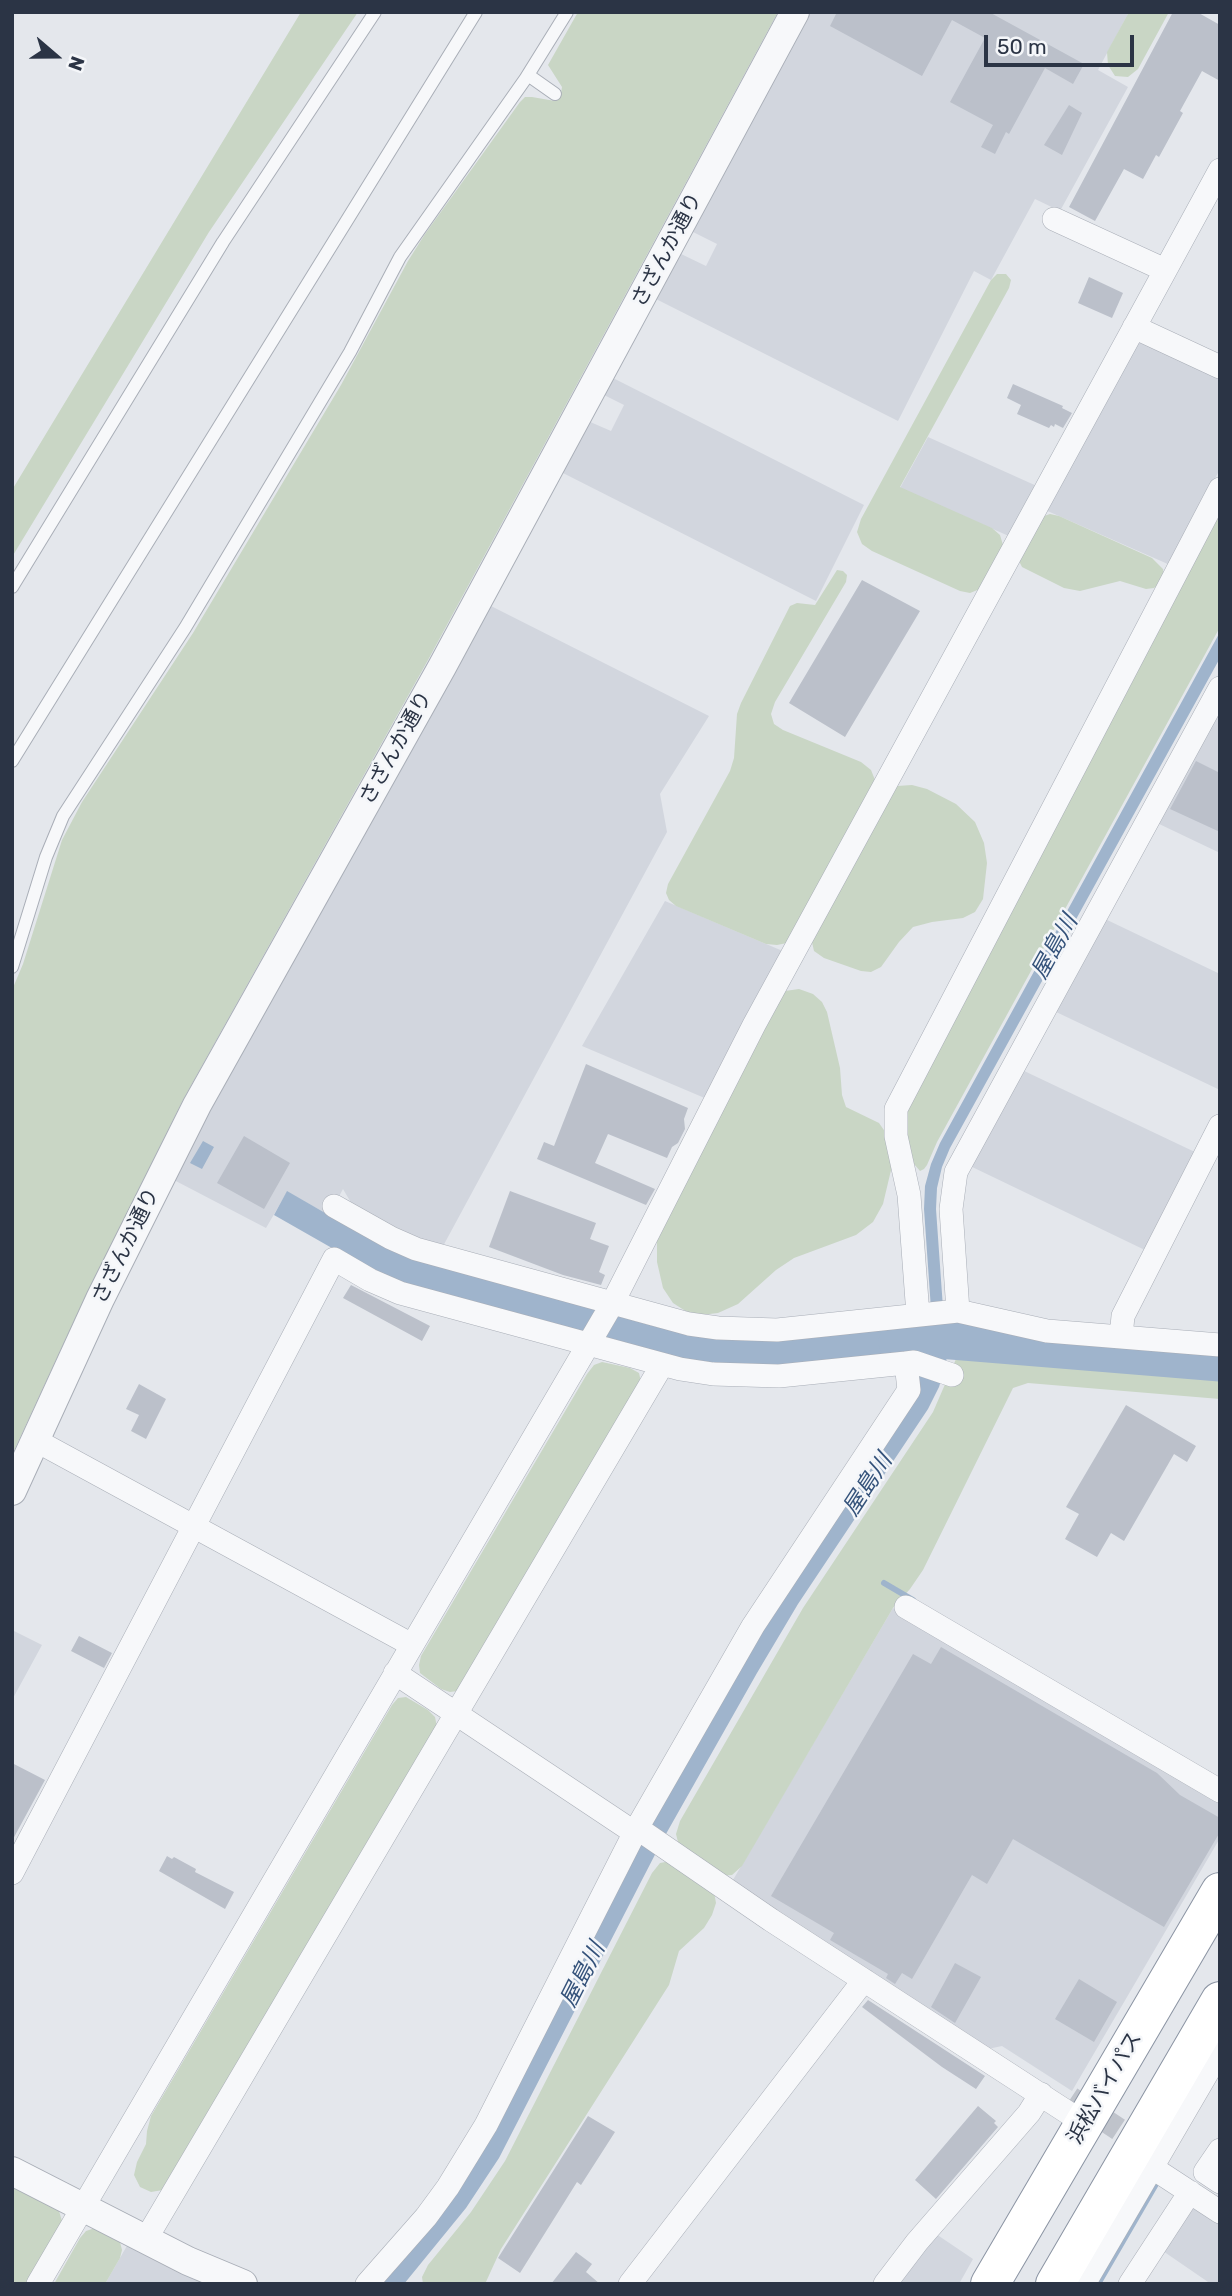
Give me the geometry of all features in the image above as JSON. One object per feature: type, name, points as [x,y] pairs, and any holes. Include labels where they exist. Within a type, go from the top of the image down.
[{"type":"highway","name":"浜松バイパス","points":[[990,2284],[1078,2110],[1220,1892]]},
{"type":"highway","points":[[1042,2284],[1089,2225],[1150,2161],[1220,2001]]},
{"type":"highway","points":[[1055,2284],[1089,2225]]},
{"type":"street","name":"さざんか通り","points":[[12,1491],[100,1299],[197,1105],[442,667],[795,12]]},
{"type":"street","points":[[38,2284],[610,1308],[759,1015],[1220,170]]},
{"type":"street","points":[[1054,219],[1165,270]]},
{"type":"street","points":[[1134,327],[1220,367]]},
{"type":"street","points":[[921,1315],[909,1195],[896,1136],[896,1109],[1220,489]]},
{"type":"street","points":[[953,1312],[951,1209],[956,1172],[1220,688]]},
{"type":"street","points":[[1121,1336],[1123,1316],[1220,1126]]},
{"type":"street","points":[[334,1206],[416,1249],[610,1308],[688,1324],[777,1330],[953,1312],[1047,1331],[1220,1345]]},
{"type":"street","points":[[12,1872],[334,1259],[370,1280],[400,1293],[590,1342],[662,1365],[713,1374],[779,1376],[912,1364],[950,1375]]},
{"type":"street","points":[[367,2284],[426,2217],[474,2146],[637,1831],[753,1626],[909,1390],[912,1364]]},
{"type":"street","points":[[146,2239],[662,1365]]},
{"type":"street","points":[[36,1440],[412,1645]]},
{"type":"street","points":[[906,1607],[929,1629],[1220,1791]]},
{"type":"street","points":[[395,1674],[637,1831],[666,1847],[771,1920],[994,2064],[1041,2094],[1078,2110]]},
{"type":"street","points":[[630,2284],[864,1980]]},
{"type":"street","points":[[1084,2284],[1150,2161],[1220,2051]]},
{"type":"street","points":[[994,2064],[1001,2053],[1078,2110]]},
{"type":"street","points":[[885,2284],[917,2242],[1029,2113],[1041,2094]]},
{"type":"street","points":[[1220,2150],[1205,2172],[1220,2182]]},
{"type":"street","points":[[1150,2161],[1220,2212]]},
{"type":"street","points":[[1150,2161],[1220,2196]]},
{"type":"street","points":[[12,2171],[188,2261],[243,2284]]},
{"type":"street","points":[[1130,2284],[1190,2192]]},
{"type":"lane","points":[[12,587],[223,242],[375,12]]},
{"type":"lane","points":[[12,761],[476,12]]},
{"type":"lane","points":[[12,967],[46,857],[63,816],[185,628],[350,352],[400,257],[528,75],[567,12]]},
{"type":"lane","points":[[528,75],[555,94]]},
{"type":"shaded area","points":[[808,12],[1129,12],[1098,70],[1128,87],[1060,211],[1035,199],[991,280],[974,271],[898,421],[654,298],[679,253],[706,266],[717,244],[691,231]]},
{"type":"shaded area","points":[[1142,342],[1220,377],[1220,469],[1170,565],[1043,509],[1132,346]]},
{"type":"shaded area","points":[[611,377],[864,505],[816,601],[561,472],[588,421],[611,431],[624,405],[602,394]]},
{"type":"shaded area","points":[[928,437],[1039,487],[1011,537],[900,488]]},
{"type":"shaded area","points":[[489,605],[709,716],[660,794],[667,832],[442,1248],[419,1241],[353,1206],[343,1189],[329,1215],[287,1192],[266,1228],[172,1179],[207,1111]]},
{"type":"shaded area","points":[[1220,704],[1220,853],[1155,822]]},
{"type":"shaded area","points":[[665,901],[785,952],[707,1099],[582,1046]]},
{"type":"shaded area","points":[[1103,918],[1220,974],[1220,1090],[1052,1010]]},
{"type":"shaded area","points":[[1020,1069],[1197,1153],[1147,1251],[968,1165]]},
{"type":"shaded area","points":[[893,1608],[1220,1800],[1220,1838],[1072,2091],[1002,2046],[983,2050],[730,1885]]},
{"type":"shaded area","points":[[12,1630],[42,1645],[12,1700]]},
{"type":"shaded area","points":[[1191,2202],[1220,2221],[1220,2284],[1211,2284],[1160,2249]]},
{"type":"shaded area","points":[[936,2234],[973,2259],[959,2284],[894,2284]]},
{"type":"shaded area","points":[[128,2244],[209,2284],[105,2284]]},
{"type":"green space","points":[[301,12],[358,12],[209,232],[12,557],[12,490]]},
{"type":"green space","points":[[578,12],[778,12],[428,660],[184,1098],[87,1293],[12,1455],[12,990],[23,964],[62,840],[82,802],[193,633],[341,385],[425,234],[520,102],[525,97],[555,101],[561,93],[562,87],[548,65]]},
{"type":"green space","points":[[1129,12],[1169,12],[1138,69],[1128,77],[1115,76],[1108,65],[1107,52]]},
{"type":"green space","points":[[997,274],[1006,274],[1011,280],[1009,288],[900,487],[992,528],[1000,535],[1003,545],[980,589],[970,593],[960,591],[872,551],[862,544],[857,532],[861,519],[991,280]]},
{"type":"green space","points":[[1220,508],[1220,627],[937,1142],[927,1165],[920,1171],[914,1164],[903,1122],[909,1100]]},
{"type":"green space","points":[[1050,514],[1152,558],[1163,569],[1164,576],[1154,588],[1146,589],[1120,581],[1080,591],[1064,588],[1022,567],[1018,559],[1041,517]]},
{"type":"green space","points":[[837,570],[847,575],[846,582],[775,702],[771,714],[774,724],[783,730],[861,762],[871,770],[875,780],[787,943],[766,944],[676,906],[666,893],[668,884],[730,771],[734,758],[737,714],[741,703],[790,606],[797,603],[815,605]]},
{"type":"green space","points":[[912,785],[927,789],[956,804],[975,822],[984,843],[987,863],[983,899],[975,912],[963,918],[913,927],[881,967],[871,972],[824,958],[814,951],[811,938],[887,796],[897,786]]},
{"type":"green space","points":[[799,989],[813,994],[822,1002],[827,1012],[846,1107],[879,1123],[886,1133],[892,1166],[883,1204],[873,1222],[856,1235],[794,1258],[776,1270],[738,1304],[718,1313],[701,1315],[687,1312],[673,1303],[663,1288],[657,1262],[657,1240],[665,1217],[785,991]]},
{"type":"green space","points":[[973,1352],[1220,1372],[1220,1399],[1028,1383],[1013,1388],[923,1570],[893,1608],[742,1866],[732,1875],[721,1876],[679,1846],[676,1834],[680,1821],[803,1608],[933,1412],[956,1359]]},
{"type":"green space","points":[[602,1362],[630,1368],[639,1373],[641,1382],[458,1691],[441,1689],[420,1673],[421,1656],[587,1374],[594,1365]]},
{"type":"green space","points":[[406,1697],[428,1710],[435,1717],[437,1727],[163,2190],[151,2192],[140,2187],[134,2175],[146,2144],[151,2116],[392,1705],[398,1698]]},
{"type":"green space","points":[[671,1861],[714,1892],[716,1903],[712,1915],[704,1928],[679,1951],[669,1985],[501,2249],[485,2284],[423,2284],[422,2277],[428,2265],[471,2212],[505,2161],[652,1873],[660,1863]]},
{"type":"green space","points":[[12,2186],[52,2204],[59,2211],[62,2221],[60,2231],[29,2284],[12,2284]]},
{"type":"green space","points":[[95,2228],[114,2236],[120,2242],[122,2250],[105,2284],[54,2284],[80,2238],[86,2231]]},
{"type":"water","name":"屋島川","points":[[1220,632],[1220,658],[942,1167],[936,1209],[948,1341],[946,1364],[928,1409],[798,1604],[757,1673],[662,1841],[499,2158],[466,2208],[404,2284],[381,2284],[646,1833],[762,1629],[912,1400],[924,1359],[779,1367],[682,1361],[432,1294],[374,1272],[274,1215],[287,1191],[386,1248],[412,1259],[657,1327],[716,1338],[777,1340],[931,1309],[924,1209],[925,1186],[931,1164],[940,1143]]},
{"type":"water","points":[[203,1141],[214,1147],[202,1169],[190,1163]]},
{"type":"building","points":[[837,12],[989,12],[1084,64],[1073,84],[1045,68],[995,154],[981,147],[993,125],[950,102],[985,38],[952,20],[922,76],[830,26]]},
{"type":"building","points":[[1173,12],[1197,12],[1220,25],[1220,81],[1202,71],[1159,157],[1156,155],[1143,179],[1124,169],[1095,221],[1069,207]]},
{"type":"building","points":[[1069,105],[1082,113],[1062,155],[1044,145]]},
{"type":"building","points":[[1089,277],[1123,293],[1112,318],[1078,303]]},
{"type":"building","points":[[1013,384],[1063,406],[1062,408],[1072,413],[1063,428],[1055,424],[1049,428],[1017,414],[1021,405],[1007,398]]},
{"type":"building","points":[[862,580],[920,611],[845,737],[789,703]]},
{"type":"building","points":[[1196,761],[1220,773],[1220,832],[1170,809]]},
{"type":"building","points":[[586,1064],[688,1108],[684,1119],[685,1129],[667,1158],[608,1134],[595,1163],[655,1189],[646,1205],[537,1159],[544,1142],[554,1146]]},
{"type":"building","points":[[244,1136],[290,1163],[264,1209],[217,1183]]},
{"type":"building","points":[[510,1191],[596,1223],[590,1239],[609,1246],[599,1272],[605,1275],[601,1285],[563,1275],[489,1247]]},
{"type":"building","points":[[351,1285],[430,1326],[422,1341],[343,1298]]},
{"type":"building","points":[[139,1384],[166,1399],[146,1439],[131,1431],[139,1415],[126,1409]]},
{"type":"building","points":[[1126,1405],[1196,1446],[1187,1462],[1174,1454],[1124,1541],[1111,1533],[1097,1557],[1065,1539],[1079,1514],[1066,1507]]},
{"type":"building","points":[[79,1636],[112,1653],[104,1668],[71,1651]]},
{"type":"building","points":[[941,1647],[1157,1773],[1180,1795],[1220,1818],[1220,1832],[1164,1927],[1013,1839],[987,1884],[972,1875],[912,1979],[902,1973],[895,1984],[886,1978],[888,1974],[830,1940],[834,1933],[771,1896],[913,1654],[931,1664]]},
{"type":"building","points":[[12,1763],[45,1780],[12,1841]]},
{"type":"building","points":[[167,1856],[172,1859],[174,1857],[196,1869],[195,1872],[234,1892],[225,1909],[159,1871]]},
{"type":"building","points":[[955,1963],[981,1977],[955,2023],[931,2007]]},
{"type":"building","points":[[1079,1979],[1117,2002],[1094,2042],[1055,2019]]},
{"type":"building","points":[[868,2000],[985,2076],[976,2089],[862,2007]]},
{"type":"building","points":[[978,2106],[996,2121],[994,2123],[998,2127],[936,2199],[915,2180]]},
{"type":"building","points":[[588,2116],[615,2132],[581,2185],[577,2182],[520,2273],[498,2258]]},
{"type":"building","points":[[576,2252],[592,2264],[586,2272],[600,2284],[551,2284]]},
{"type":"waterway","points":[[897,1342],[927,1339],[1220,1363]]},
{"type":"waterway","points":[[884,1583],[913,1600]]},
{"type":"waterway","points":[[1098,2284],[1156,2184]]},
{"type":"tunnel","points":[[1071,2098],[1147,2148]]}]
